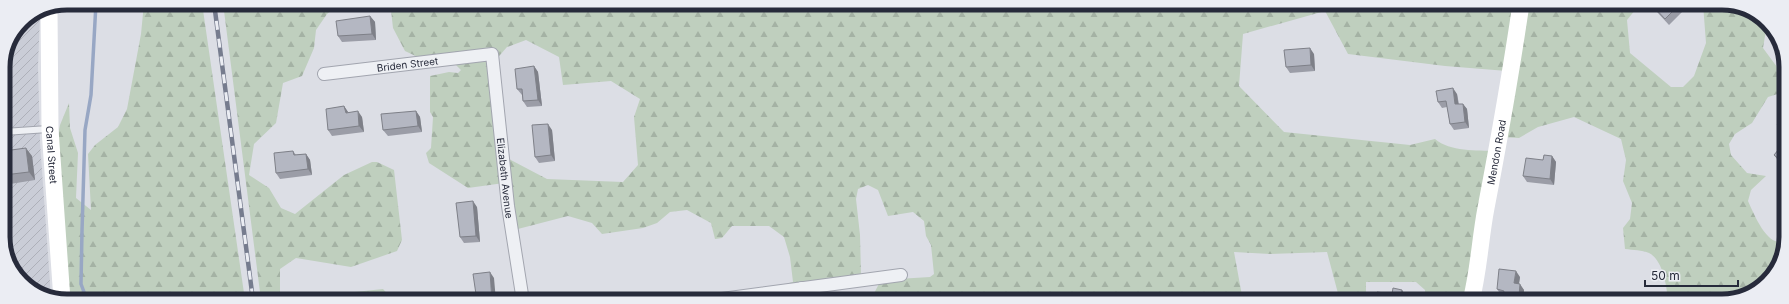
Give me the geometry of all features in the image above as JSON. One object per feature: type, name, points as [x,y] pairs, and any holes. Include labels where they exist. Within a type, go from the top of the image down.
[{"type":"street","name":"Mendon Road","points":[[1474,294],[1486,209],[1501,132],[1520,10]]},
{"type":"street","name":"Canal Street","points":[[50,13],[50,129],[62,294]]},
{"type":"street","name":"Briden Street","points":[[324,74],[492,54]]},
{"type":"street","name":"Elizabeth Avenue","points":[[492,54],[508,206],[522,294]]},
{"type":"street","points":[[758,294],[901,275]]},
{"type":"street","points":[[802,288],[802,294]]},
{"type":"lane","points":[[10,132],[50,129]]},
{"type":"shaded area","points":[[40,17],[38,67],[40,142],[51,291],[29,280],[22,272],[13,255],[10,237],[11,56],[14,45],[20,35],[27,27]]},
{"type":"green space","points":[[143,10],[203,10],[244,294],[65,294],[56,145],[60,125],[69,103],[70,128],[78,153],[76,198],[91,210],[88,154],[95,145],[118,127],[127,109],[141,34]]},
{"type":"green space","points":[[224,10],[332,10],[327,14],[316,30],[314,48],[302,76],[283,83],[276,123],[254,144],[249,175],[269,188],[281,208],[295,214],[344,175],[372,162],[377,162],[394,170],[402,240],[397,251],[351,267],[296,258],[280,269],[280,294],[260,294]]},
{"type":"green space","points":[[391,10],[1635,10],[1627,20],[1630,53],[1671,87],[1683,87],[1694,76],[1706,43],[1703,10],[1730,10],[1754,20],[1766,31],[1763,48],[1779,68],[1779,94],[1768,97],[1752,123],[1735,134],[1729,144],[1731,155],[1747,173],[1766,176],[1751,190],[1748,201],[1762,229],[1773,240],[1779,242],[1779,245],[1771,266],[1765,275],[1751,286],[1740,291],[1730,294],[1667,294],[1661,268],[1654,256],[1643,251],[1625,249],[1623,228],[1630,219],[1632,203],[1623,181],[1626,160],[1621,139],[1574,117],[1538,127],[1519,138],[1501,137],[1507,71],[1445,66],[1348,54],[1325,11],[1243,34],[1239,86],[1284,132],[1410,145],[1435,139],[1448,146],[1456,148],[1496,151],[1472,294],[1425,294],[1425,290],[1416,282],[1366,282],[1366,294],[1338,294],[1327,252],[1270,254],[1234,252],[1242,294],[874,294],[881,280],[930,277],[934,274],[931,245],[926,236],[924,221],[913,212],[888,216],[878,190],[868,185],[858,189],[856,199],[860,235],[861,275],[789,290],[789,283],[793,282],[790,257],[784,237],[769,226],[732,226],[722,238],[715,239],[711,223],[687,210],[670,212],[657,223],[643,228],[602,234],[592,223],[568,216],[514,230],[504,183],[468,188],[429,163],[426,153],[431,148],[433,117],[430,112],[430,76],[449,72],[458,73],[461,70],[447,59],[422,59],[405,51],[393,28]],"holes":[[[526,40],[559,57],[563,85],[611,81],[640,99],[634,117],[638,165],[623,182],[547,179],[503,156],[493,63],[507,47]]]},
{"type":"green space","points":[[383,289],[388,294],[351,294],[355,292]]},
{"type":"building","points":[[1657,10],[1674,10],[1665,19]]},
{"type":"building","points":[[370,16],[372,34],[338,36],[336,21]]},
{"type":"building","points":[[1310,48],[1311,65],[1286,67],[1284,50]]},
{"type":"building","points":[[534,66],[538,100],[523,101],[522,89],[517,89],[515,69]]},
{"type":"building","points":[[1453,88],[1455,104],[1463,104],[1465,122],[1450,124],[1446,101],[1438,102],[1436,91]]},
{"type":"building","points":[[344,106],[346,113],[358,111],[359,126],[328,130],[326,109]]},
{"type":"building","points":[[416,111],[418,126],[383,130],[381,114]]},
{"type":"building","points":[[548,124],[551,155],[535,157],[532,125]]},
{"type":"building","points":[[26,148],[29,172],[10,174],[10,150]]},
{"type":"building","points":[[1779,149],[1779,159],[1774,155]]},
{"type":"building","points":[[293,151],[294,155],[306,154],[308,169],[276,173],[274,153]]},
{"type":"building","points":[[1544,155],[1552,156],[1550,179],[1523,176],[1526,158],[1543,160]]},
{"type":"building","points":[[473,201],[476,236],[460,237],[456,203]]},
{"type":"building","points":[[1499,269],[1516,271],[1514,283],[1520,284],[1519,294],[1503,294],[1504,291],[1497,289]]},
{"type":"building","points":[[490,272],[492,294],[476,294],[473,274]]},
{"type":"building","points":[[1393,288],[1402,290],[1401,294],[1392,294]]},
{"type":"building","points":[[1377,292],[1392,294],[1377,294]]},
{"type":"waterway","points":[[85,294],[81,284],[85,130],[91,95],[96,10]]},
{"type":"railway","points":[[215,10],[252,294]]}]
